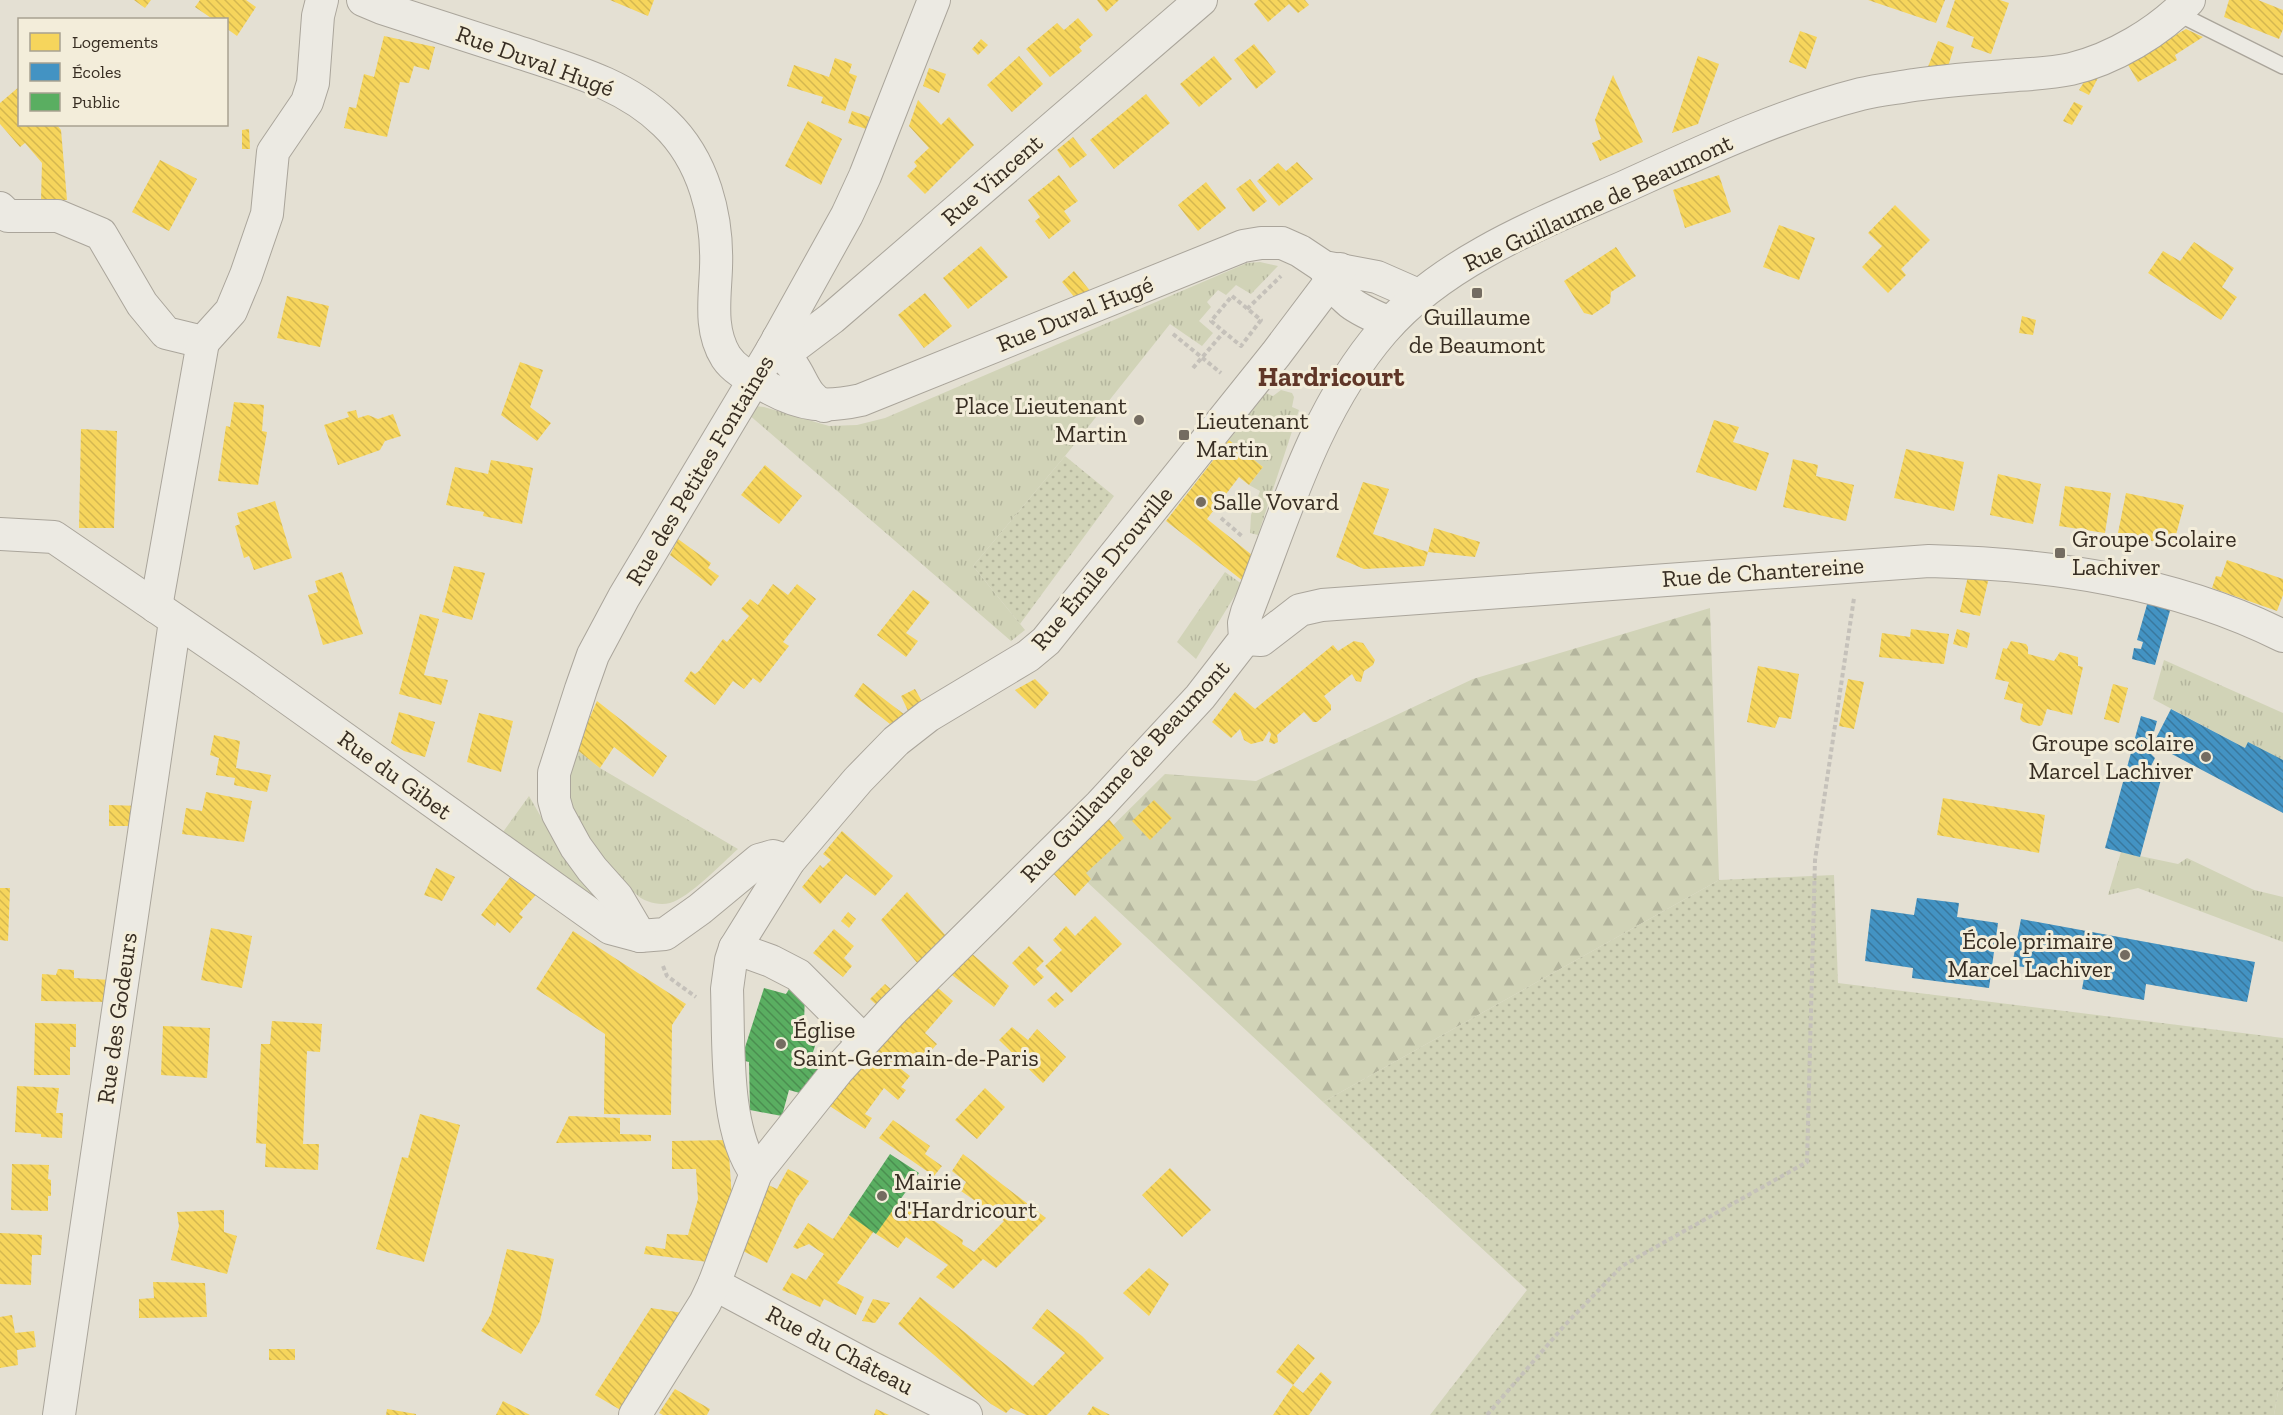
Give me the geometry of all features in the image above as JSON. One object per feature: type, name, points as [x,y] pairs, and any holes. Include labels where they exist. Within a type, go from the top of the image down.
[{"type":"street","points":[[0,208],[8,216],[58,216],[100,234],[142,304],[166,333],[203,342],[231,311],[267,214],[273,152],[307,102],[313,83],[318,16],[322,0]]},
{"type":"street","name":"Rue Duval Hugé","points":[[363,0],[605,82],[641,103],[666,123],[684,144],[697,166],[712,216],[716,266],[714,324],[725,356],[734,367],[754,380],[796,400],[824,406],[861,400],[1243,246],[1282,243],[1325,268],[1377,277],[1418,295]]},
{"type":"street","name":"Rue des Petites Fontaines","points":[[640,936],[617,897],[576,847],[558,814],[554,800],[554,773],[593,655],[624,597],[775,345],[847,215],[866,176],[934,0]]},
{"type":"street","name":"Rue Vincent","points":[[775,345],[795,346],[832,318],[1201,0]]},
{"type":"street","name":"Rue Guillaume de Beaumont","points":[[756,1173],[863,1041],[1100,805],[1200,697],[1245,639],[1244,623],[1247,612],[1309,452],[1339,393],[1382,332],[1418,295],[1454,270],[1558,216],[1786,117],[1862,94],[1929,84],[2067,70],[2094,63],[2126,46],[2183,7]]},
{"type":"street","points":[[1325,268],[1341,296],[1352,306],[1390,323]]},
{"type":"street","name":"Rue Émile Drouville","points":[[756,1173],[748,1162],[742,1147],[733,1109],[727,989],[735,948],[789,861],[858,780],[896,741],[928,716],[1028,656],[1046,641],[1245,392],[1325,268]]},
{"type":"street","name":"Rue des Godeurs","points":[[58,1415],[203,342]]},
{"type":"street","points":[[775,345],[792,366],[809,396],[824,406]]},
{"type":"street","name":"Rue du Gibet","points":[[0,534],[54,537],[247,669],[610,928],[640,936],[664,934],[700,909],[759,860],[773,856],[789,861]]},
{"type":"street","name":"Rue de Chantereine","points":[[1245,639],[1261,640],[1300,610],[1322,605],[1929,561],[1985,563],[2078,574],[2164,590],[2201,601],[2283,636]]},
{"type":"street","points":[[735,948],[771,961],[798,975],[863,1041]]},
{"type":"street","points":[[634,1415],[705,1303],[756,1173]]},
{"type":"street","name":"Rue du Château","points":[[714,1284],[966,1415]]},
{"type":"lane","points":[[2183,7],[2283,66]]},
{"type":"path","points":[[1248,309],[1325,268]]},
{"type":"path","points":[[1232,296],[1248,309],[1262,320],[1241,346],[1211,321],[1232,296]]},
{"type":"path","points":[[1193,368],[1223,333]]},
{"type":"path","points":[[1173,334],[1245,392]]},
{"type":"path","points":[[1487,1415],[1564,1326],[1622,1266],[1807,1162],[1815,860],[1858,565]]},
{"type":"path","points":[[667,976],[705,1003]]},
{"type":"green space","points":[[1260,262],[1278,266],[1251,294],[1236,285],[1226,295],[1218,290],[1207,302],[1211,307],[1199,321],[1213,333],[1202,346],[1170,324],[1065,456],[973,566],[1025,630],[1011,641],[748,414],[755,406],[764,407],[829,426],[857,425],[885,418],[1247,263]]},
{"type":"green space","points":[[1281,390],[1292,393],[1294,397],[1292,407],[1299,410],[1258,535],[1250,533],[1251,515],[1260,491],[1249,485],[1263,467],[1229,440],[1266,393],[1273,396]]},
{"type":"green space","points":[[1065,456],[1114,496],[1020,624],[973,566]]},
{"type":"green space","points":[[1225,572],[1242,584],[1196,659],[1177,642]]},
{"type":"green space","points":[[1710,608],[1719,880],[1323,1102],[1071,867],[1165,774],[1256,781],[1473,679]]},
{"type":"green space","points":[[2164,660],[2283,713],[2283,760],[2245,748],[2153,699]]},
{"type":"green space","points":[[576,749],[600,768],[738,849],[678,900],[661,904],[639,897],[607,865],[573,814],[568,789]]},
{"type":"green space","points":[[529,796],[568,859],[598,893],[595,897],[503,832]]},
{"type":"green space","points":[[2121,852],[2178,864],[2187,858],[2254,890],[2283,897],[2283,942],[2138,888],[2108,895]]},
{"type":"green space","points":[[1834,875],[1838,983],[2283,1038],[2283,1386],[2278,1392],[2274,1415],[1430,1415],[1527,1290],[1323,1102],[1719,880]]},
{"type":"green space","points":[[2283,1386],[2283,1415],[2274,1415],[2278,1392]]},
{"type":"building: Logements","points":[[134,0],[151,0],[145,8]]},
{"type":"building: Logements","points":[[200,0],[246,0],[256,7],[237,36],[228,29],[228,18],[211,18],[195,7]]},
{"type":"building: Logements","points":[[610,0],[654,0],[648,16]]},
{"type":"building: Logements","points":[[1097,0],[1119,0],[1106,12]]},
{"type":"building: Logements","points":[[1258,0],[1305,0],[1309,5],[1298,13],[1289,4],[1268,22],[1254,4]]},
{"type":"building: Logements","points":[[1868,0],[1945,0],[1936,23]]},
{"type":"building: Logements","points":[[1955,0],[2000,0],[2009,3],[1991,54],[1971,47],[1974,37],[1946,27]]},
{"type":"building: Logements","points":[[2229,0],[2258,0],[2283,10],[2283,29],[2279,39],[2224,17]]},
{"type":"building: Logements","points":[[1078,18],[1093,35],[1079,47],[1082,51],[1050,77],[1026,49],[1057,23],[1064,30]]},
{"type":"building: Logements","points":[[2186,29],[2203,37],[2175,55],[2177,60],[2138,82],[2127,63]]},
{"type":"building: Logements","points":[[1800,31],[1817,37],[1806,69],[1789,62]]},
{"type":"building: Logements","points":[[384,36],[435,47],[429,70],[414,66],[409,83],[400,82],[387,137],[344,128],[349,107],[356,108],[364,74],[374,77]]},
{"type":"building: Logements","points":[[981,39],[988,45],[978,55],[972,49]]},
{"type":"building: Logements","points":[[1938,41],[1954,47],[1947,70],[1926,72]]},
{"type":"building: Logements","points":[[1254,44],[1276,72],[1256,89],[1234,60]]},
{"type":"building: Logements","points":[[1019,56],[1043,84],[1012,112],[987,85]]},
{"type":"building: Logements","points":[[1214,56],[1232,79],[1199,107],[1180,84]]},
{"type":"building: Logements","points":[[1698,56],[1719,64],[1698,124],[1672,133]]},
{"type":"building: Logements","points":[[835,58],[852,64],[849,73],[857,76],[845,111],[821,103],[823,97],[787,86],[794,65],[829,77]]},
{"type":"building: Logements","points":[[929,68],[946,74],[939,93],[923,86]]},
{"type":"building: Logements","points":[[1613,75],[1643,142],[1600,161],[1592,143],[1601,139],[1595,120]]},
{"type":"building: Logements","points":[[2099,76],[2089,95],[2079,90],[2084,82]]},
{"type":"building: Logements","points":[[18,88],[18,126],[58,126],[61,130],[67,200],[41,200],[42,163],[25,143],[20,147],[0,124],[0,103]]},
{"type":"building: Logements","points":[[1146,94],[1170,123],[1114,169],[1090,140]]},
{"type":"building: Logements","points":[[918,100],[941,125],[949,117],[974,145],[925,194],[907,176],[917,166],[914,162],[929,148],[909,126]]},
{"type":"building: Logements","points":[[2074,102],[2083,106],[2072,125],[2063,121]]},
{"type":"building: Logements","points":[[852,111],[870,117],[866,129],[848,123]]},
{"type":"building: Logements","points":[[808,121],[842,139],[821,185],[785,166]]},
{"type":"building: Logements","points":[[249,129],[250,149],[242,149],[242,130]]},
{"type":"building: Logements","points":[[1073,137],[1087,155],[1070,168],[1057,150]]},
{"type":"building: Logements","points":[[160,160],[197,179],[169,231],[132,212]]},
{"type":"building: Logements","points":[[1297,162],[1313,179],[1279,206],[1257,181],[1278,163],[1286,171]]},
{"type":"building: Logements","points":[[1059,175],[1078,201],[1064,211],[1071,221],[1049,239],[1035,221],[1040,217],[1028,200]]},
{"type":"building: Logements","points":[[1719,175],[1731,212],[1685,228],[1673,190]]},
{"type":"building: Logements","points":[[1250,179],[1267,201],[1253,212],[1236,189]]},
{"type":"building: Logements","points":[[1206,182],[1226,208],[1198,231],[1178,205]]},
{"type":"building: Logements","points":[[1895,205],[1930,240],[1901,269],[1906,275],[1888,293],[1862,267],[1882,246],[1868,233]]},
{"type":"building: Logements","points":[[1779,225],[1815,238],[1799,280],[1763,267]]},
{"type":"building: Logements","points":[[2194,242],[2234,268],[2222,287],[2237,297],[2221,320],[2148,273],[2163,251],[2180,261]]},
{"type":"building: Logements","points":[[981,246],[1008,277],[968,309],[943,278]]},
{"type":"building: Logements","points":[[1616,247],[1636,276],[1611,292],[1610,303],[1592,315],[1584,313],[1564,281]]},
{"type":"building: Logements","points":[[1074,271],[1091,292],[1075,298],[1062,282]]},
{"type":"building: Logements","points":[[925,293],[952,326],[924,348],[898,315]]},
{"type":"building: Logements","points":[[287,296],[329,306],[320,347],[277,338]]},
{"type":"building: Logements","points":[[2022,316],[2036,320],[2033,335],[2019,333]]},
{"type":"building: Logements","points":[[520,362],[543,370],[530,407],[551,423],[537,441],[501,415]]},
{"type":"building: Logements","points":[[234,402],[264,405],[262,431],[267,432],[258,485],[218,481],[226,426],[230,427]]},
{"type":"building: Logements","points":[[356,410],[358,418],[368,415],[378,419],[393,414],[401,436],[385,441],[380,450],[338,465],[324,425],[349,417],[347,412]]},
{"type":"building: Logements","points":[[1714,420],[1739,427],[1733,442],[1769,453],[1756,491],[1696,472]]},
{"type":"building: Logements","points":[[81,429],[117,431],[114,528],[79,528]]},
{"type":"building: Logements","name":"Salle Vovard","points":[[1229,440],[1263,467],[1249,485],[1239,477],[1207,519],[1252,555],[1243,581],[1166,521]]},
{"type":"building: Logements","points":[[1906,449],[1964,462],[1954,511],[1894,498]]},
{"type":"building: Logements","points":[[1793,459],[1818,465],[1816,476],[1854,485],[1846,521],[1783,507]]},
{"type":"building: Logements","points":[[491,460],[533,468],[522,524],[483,516],[484,512],[446,505],[455,467],[488,474]]},
{"type":"building: Logements","points":[[765,465],[802,496],[779,524],[741,495]]},
{"type":"building: Logements","points":[[1998,474],[2041,484],[2033,524],[1990,515]]},
{"type":"building: Logements","points":[[1363,482],[1389,489],[1373,534],[1428,552],[1424,566],[1364,569],[1336,557]]},
{"type":"building: Logements","points":[[2065,486],[2111,493],[2105,533],[2059,526]]},
{"type":"building: Logements","points":[[2126,493],[2184,505],[2173,546],[2118,533]]},
{"type":"building: Logements","points":[[275,501],[292,558],[254,570],[249,556],[244,558],[235,526],[240,524],[237,513]]},
{"type":"building: Logements","points":[[1434,528],[1480,542],[1475,557],[1428,552]]},
{"type":"building: Logements","points":[[678,539],[711,563],[708,568],[719,576],[711,586],[670,555]]},
{"type":"building: Logements","points":[[2227,560],[2283,579],[2283,595],[2277,611],[2212,588],[2216,576],[2221,577]]},
{"type":"building: Logements","points":[[454,566],[485,573],[472,620],[442,612]]},
{"type":"building: Logements","points":[[342,572],[363,634],[323,645],[308,595],[318,592],[315,581]]},
{"type":"building: Logements","points":[[1968,576],[1989,577],[1980,616],[1960,612]]},
{"type":"building: Logements","points":[[773,584],[788,595],[797,584],[816,599],[783,642],[789,646],[760,683],[753,678],[744,689],[733,681],[715,705],[684,681],[691,671],[695,674],[699,671],[723,639],[727,642],[749,616],[741,609],[750,599],[758,605]]},
{"type":"building: Logements","points":[[913,590],[930,602],[906,633],[918,641],[906,657],[877,635]]},
{"type":"building: Logements","points":[[420,614],[439,619],[424,675],[448,680],[441,705],[399,694]]},
{"type":"building: Logements","points":[[1911,629],[1949,634],[1944,664],[1879,657],[1882,633],[1910,637]]},
{"type":"building: Logements","points":[[1957,629],[1970,633],[1967,648],[1953,644]]},
{"type":"building: Logements","points":[[1354,641],[1363,643],[1375,660],[1373,665],[1364,671],[1361,682],[1356,681],[1352,674],[1324,696],[1331,705],[1331,710],[1317,722],[1313,722],[1304,712],[1277,735],[1278,742],[1274,744],[1269,742],[1271,734],[1269,731],[1263,741],[1251,744],[1244,740],[1240,729],[1231,738],[1212,722],[1235,692],[1255,709],[1333,645],[1338,651]]},
{"type":"building: Logements","points":[[2011,641],[2026,644],[2028,654],[2054,661],[2060,652],[2078,657],[2078,666],[2083,667],[2072,715],[2047,709],[2042,725],[2039,726],[2020,719],[2023,704],[2004,699],[2009,682],[1995,679],[2003,648],[2007,649]]},
{"type":"building: Logements","points":[[1758,666],[1799,674],[1791,719],[1779,717],[1775,728],[1747,722]]},
{"type":"building: Logements","points":[[1035,679],[1049,693],[1035,709],[1015,690]]},
{"type":"building: Logements","points":[[1848,679],[1864,682],[1854,729],[1839,726]]},
{"type":"building: Logements","points":[[863,683],[905,715],[890,724],[854,696]]},
{"type":"building: Logements","points":[[2113,684],[2128,688],[2119,723],[2104,719]]},
{"type":"building: Logements","points":[[915,689],[924,705],[909,713],[901,696]]},
{"type":"building: Logements","points":[[597,701],[667,756],[653,777],[614,747],[600,768],[576,749]]},
{"type":"building: Logements","points":[[399,712],[435,722],[425,757],[404,751],[391,743]]},
{"type":"building: Logements","points":[[479,713],[513,721],[501,772],[467,762]]},
{"type":"building: Logements","points":[[214,735],[240,741],[236,768],[271,775],[267,792],[234,785],[235,778],[216,775],[219,758],[210,755]]},
{"type":"building: Logements","points":[[206,792],[252,801],[244,842],[182,834],[186,808],[202,811]]},
{"type":"building: Logements","points":[[1943,798],[2045,815],[2039,853],[1937,835]]},
{"type":"building: Logements","points":[[1154,800],[1172,818],[1150,840],[1132,821]]},
{"type":"building: Logements","points":[[109,805],[141,806],[138,826],[109,826]]},
{"type":"building: Logements","points":[[1104,813],[1124,838],[1086,873],[1091,879],[1075,896],[1048,868]]},
{"type":"building: Logements","points":[[842,831],[893,876],[875,896],[846,874],[820,904],[802,887],[820,865],[823,868],[831,860],[823,854]]},
{"type":"building: Logements","points":[[436,868],[455,877],[442,901],[424,895]]},
{"type":"building: Logements","points":[[517,868],[542,888],[519,914],[523,917],[510,933],[497,922],[495,926],[481,915]]},
{"type":"building: Logements","points":[[0,888],[10,888],[8,941],[0,940]]},
{"type":"building: Logements","points":[[907,892],[946,936],[919,965],[881,920]]},
{"type":"building: Logements","points":[[848,912],[856,919],[849,928],[841,921]]},
{"type":"building: Logements","points":[[1095,916],[1122,944],[1071,993],[1045,966],[1062,950],[1053,940],[1066,926],[1075,936]]},
{"type":"building: Logements","points":[[211,928],[252,936],[242,988],[201,980]]},
{"type":"building: Logements","points":[[834,929],[854,946],[844,958],[852,966],[843,977],[813,953]]},
{"type":"building: Logements","points":[[573,931],[686,1004],[672,1025],[671,1115],[604,1114],[605,1034],[536,989]]},
{"type":"building: Logements","points":[[1029,946],[1044,961],[1036,969],[1044,977],[1034,986],[1012,963]]},
{"type":"building: Logements","points":[[970,952],[1009,986],[994,1007],[944,969]]},
{"type":"building: Logements","points":[[58,969],[74,970],[74,978],[112,980],[108,1002],[41,1001],[42,974],[56,975]]},
{"type":"building: Logements","points":[[931,982],[953,1001],[925,1033],[937,1044],[923,1060],[914,1053],[901,1069],[910,1076],[901,1087],[906,1090],[898,1100],[884,1088],[865,1114],[872,1118],[865,1129],[828,1105],[861,1067],[865,1070],[885,1040]]},
{"type":"building: Logements","points":[[885,984],[894,992],[879,1007],[870,999]]},
{"type":"building: Logements","points":[[1056,992],[1064,1000],[1055,1008],[1047,1000]]},
{"type":"building: Logements","points":[[272,1021],[322,1024],[320,1052],[307,1051],[303,1144],[319,1144],[318,1170],[265,1167],[266,1144],[256,1143],[261,1044],[270,1044]]},
{"type":"building: Logements","points":[[35,1023],[76,1024],[76,1047],[70,1047],[70,1075],[34,1075]]},
{"type":"building: Logements","points":[[163,1026],[210,1028],[207,1078],[161,1075]]},
{"type":"building: Logements","points":[[1012,1027],[1028,1040],[1037,1029],[1066,1057],[1043,1083],[999,1040]]},
{"type":"building: Logements","points":[[17,1086],[59,1088],[56,1113],[63,1113],[62,1138],[15,1132]]},
{"type":"building: Logements","points":[[985,1088],[1005,1107],[977,1139],[955,1120]]},
{"type":"building: Logements","points":[[420,1114],[460,1125],[424,1262],[376,1249],[402,1157],[408,1158]]},
{"type":"building: Logements","points":[[569,1116],[620,1118],[620,1134],[651,1135],[651,1141],[556,1143]]},
{"type":"building: Logements","points":[[893,1120],[930,1146],[925,1154],[942,1166],[934,1176],[879,1138]]},
{"type":"building: Logements","points":[[728,1140],[732,1199],[716,1263],[644,1254],[646,1246],[665,1249],[667,1234],[688,1235],[698,1199],[696,1169],[672,1169],[672,1141]]},
{"type":"building: Logements","points":[[963,1154],[1046,1218],[996,1268],[983,1259],[953,1289],[936,1277],[948,1265],[906,1237],[898,1248],[876,1234],[900,1198],[963,1240],[962,1244],[974,1252],[1004,1221],[961,1191],[966,1182],[952,1171]]},
{"type":"building: Logements","points":[[12,1164],[49,1165],[48,1179],[51,1180],[51,1196],[48,1196],[48,1211],[11,1210]]},
{"type":"building: Logements","points":[[1170,1168],[1211,1210],[1182,1237],[1142,1195]]},
{"type":"building: Logements","points":[[788,1169],[809,1181],[796,1199],[767,1263],[741,1250],[764,1183],[777,1189]]},
{"type":"building: Logements","points":[[224,1210],[224,1232],[237,1236],[227,1274],[171,1260],[179,1226],[177,1212]]},
{"type":"building: Logements","points":[[849,1215],[874,1231],[837,1283],[864,1297],[856,1315],[824,1299],[820,1307],[782,1290],[792,1273],[806,1280],[824,1254],[809,1244],[797,1249],[793,1247],[808,1223],[833,1239]]},
{"type":"building: Logements","points":[[0,1233],[42,1235],[41,1255],[32,1255],[31,1285],[0,1284]]},
{"type":"building: Logements","points":[[507,1249],[554,1259],[540,1321],[521,1354],[481,1331],[491,1314]]},
{"type":"building: Logements","points":[[1149,1268],[1169,1284],[1149,1316],[1123,1293]]},
{"type":"building: Logements","points":[[153,1282],[205,1283],[207,1317],[139,1318],[139,1299],[154,1298]]},
{"type":"building: Logements","points":[[920,1297],[1033,1386],[1065,1353],[1032,1328],[1047,1309],[1082,1336],[1104,1358],[1047,1415],[1026,1415],[1011,1408],[1006,1413],[991,1404],[898,1324]]},
{"type":"building: Logements","points":[[873,1299],[890,1303],[875,1323],[862,1321]]},
{"type":"building: Logements","points":[[651,1308],[689,1314],[624,1412],[595,1395]]},
{"type":"building: Logements","points":[[12,1315],[15,1333],[34,1331],[36,1347],[17,1350],[18,1365],[0,1368],[0,1317]]},
{"type":"building: Logements","points":[[1298,1344],[1315,1358],[1293,1385],[1276,1372]]},
{"type":"building: Logements","points":[[269,1349],[295,1349],[295,1360],[269,1360]]},
{"type":"building: Logements","points":[[1321,1372],[1332,1382],[1309,1415],[1273,1415],[1293,1385],[1303,1393]]},
{"type":"building: Logements","points":[[675,1389],[710,1409],[707,1415],[663,1415],[659,1413]]},
{"type":"building: Logements","points":[[503,1401],[530,1415],[496,1415]]},
{"type":"building: Logements","points":[[1093,1406],[1110,1415],[1087,1415]]},
{"type":"building: Logements","points":[[387,1409],[416,1414],[416,1415],[386,1415]]},
{"type":"building: Logements","points":[[876,1409],[889,1415],[874,1415]]},
{"type":"building: Écoles","points":[[2148,601],[2171,607],[2155,665],[2132,659],[2134,648],[2141,649],[2143,642],[2137,640]]},
{"type":"building: Écoles","points":[[2171,709],[2245,748],[2248,742],[2283,760],[2283,813],[2153,744]]},
{"type":"building: Écoles","points":[[2141,716],[2157,721],[2151,743],[2153,744],[2150,753],[2155,758],[2151,766],[2163,772],[2140,857],[2105,848]]},
{"type":"building: Écoles","points":[[1917,898],[1959,903],[1957,917],[1998,923],[1989,988],[1912,978],[1913,968],[1865,961],[1871,909],[1914,915]]},
{"type":"building: Écoles","points":[[2021,919],[2255,962],[2247,1002],[2146,984],[2144,1000],[2082,989],[2084,978],[2012,965]]},
{"type":"building: Public","name":"Église Saint-Germain-de-Paris","points":[[791,986],[805,992],[804,1024],[821,1028],[809,1064],[819,1067],[807,1095],[789,1090],[782,1116],[750,1110],[749,1062],[741,1060],[764,988],[786,994]]},
{"type":"building: Public","points":[[890,1154],[919,1173],[876,1234],[849,1215]]},
{"type":"place","name":"Guillaume de Beaumont","points":[[1477,293]]},
{"type":"place","name":"Place Lieutenant Martin","points":[[1139,420]]},
{"type":"place","name":"Lieutenant Martin","points":[[1184,435]]},
{"type":"place","name":"Salle Vovard","points":[[1201,502]]},
{"type":"place","name":"Groupe Scolaire Lachiver","points":[[2060,553]]},
{"type":"place","name":"Groupe scolaire Marcel Lachiver","points":[[2206,757]]},
{"type":"place","name":"École primaire Marcel Lachiver","points":[[2125,955]]},
{"type":"place","name":"Église Saint-Germain-de-Paris","points":[[781,1044]]},
{"type":"place","name":"Mairie d'Hardricourt","points":[[882,1196]]},
{"type":"district","name":"Hardricourt","points":[[1331,377]]}]
